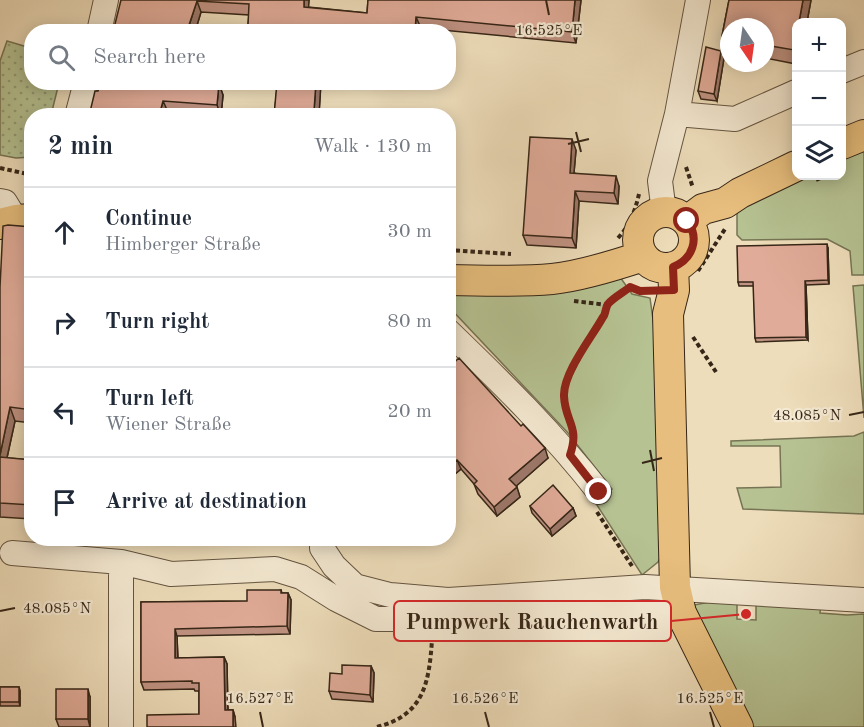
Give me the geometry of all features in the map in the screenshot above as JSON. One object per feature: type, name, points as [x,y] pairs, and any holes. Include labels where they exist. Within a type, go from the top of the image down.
[{"type":"main road","points":[[846,142],[864,135]]},
{"type":"main road","points":[[682,223],[703,209],[733,207],[792,179]]},
{"type":"main road","points":[[682,223],[657,213],[646,220],[642,226],[657,277],[675,588],[681,613],[738,727]]},
{"type":"main road","points":[[456,280],[554,279],[604,267],[657,277],[680,265],[689,256],[682,223]]},
{"type":"street","points":[[101,24],[106,0]]},
{"type":"street","points":[[682,223],[660,181],[675,165],[677,114],[698,0]]},
{"type":"street","points":[[846,69],[864,62]]},
{"type":"street","points":[[79,108],[84,90]]},
{"type":"street","points":[[677,114],[735,119],[792,94]]},
{"type":"street","points":[[456,339],[531,411],[599,492]]},
{"type":"street","points":[[322,548],[334,566],[355,586],[441,609]]},
{"type":"street","points":[[12,553],[122,562],[171,574],[275,569],[301,577],[336,599],[376,619],[441,609],[645,587],[864,600]]},
{"type":"street","points":[[121,727],[122,562]]},
{"type":"path","points":[[0,168],[24,173]]},
{"type":"path","points":[[639,191],[635,211],[625,230],[716,372]]},
{"type":"path","points":[[657,277],[687,290],[723,230],[733,207]]},
{"type":"path","points":[[456,250],[519,254]]},
{"type":"path","points":[[570,455],[575,441],[564,393],[569,376],[608,305],[630,287],[640,291],[657,277]]},
{"type":"path","points":[[566,300],[608,305]]},
{"type":"path","points":[[599,492],[592,503],[645,587]]},
{"type":"path","points":[[377,727],[405,714],[417,703],[424,692],[441,609]]},
{"type":"green space","points":[[7,41],[24,46],[24,90],[57,90],[53,108],[24,108],[24,157],[0,155],[0,61]]},
{"type":"green space","points":[[864,148],[864,275],[852,275],[850,251],[827,239],[742,240],[737,235],[737,213],[771,188],[792,179],[846,180],[846,155]]},
{"type":"green space","points":[[620,277],[632,294],[650,298],[656,341],[664,549],[658,562],[642,575],[595,502],[612,489],[568,433],[456,314],[456,295]]},
{"type":"green space","points":[[864,285],[864,418],[853,286]]},
{"type":"green space","points":[[864,432],[864,514],[743,509],[737,488],[781,487],[780,446],[731,446],[731,441],[854,436]]},
{"type":"green space","points":[[710,602],[737,602],[737,619],[756,620],[756,603],[821,604],[820,613],[864,614],[864,727],[749,727],[702,636],[694,605]]},
{"type":"building","points":[[121,0],[304,0],[304,7],[367,13],[368,0],[575,0],[572,32],[416,17],[416,24],[248,24],[249,4],[197,1],[189,24],[115,24]]},
{"type":"building","points":[[729,0],[803,0],[800,18],[792,18],[792,50],[774,47],[774,18],[726,18]]},
{"type":"building","points":[[706,47],[720,51],[714,94],[698,91]]},
{"type":"building","points":[[218,90],[217,105],[163,101],[161,108],[91,108],[95,91]]},
{"type":"building","points":[[276,90],[315,90],[314,108],[275,108]]},
{"type":"building","points":[[530,137],[572,139],[570,173],[616,176],[614,193],[575,191],[572,238],[523,235]]},
{"type":"building","points":[[3,226],[24,226],[24,409],[10,407],[0,455],[0,287]]},
{"type":"building","points":[[827,244],[828,280],[805,281],[806,337],[755,338],[753,282],[738,282],[737,246]]},
{"type":"building","points":[[459,358],[521,426],[523,424],[545,448],[509,479],[517,487],[494,507],[474,484],[477,481],[456,461],[456,361]]},
{"type":"building","points":[[0,457],[24,459],[24,504],[0,503]]},
{"type":"building","points":[[553,485],[573,508],[550,529],[530,506]]},
{"type":"building","points":[[247,590],[281,590],[281,593],[288,593],[287,626],[175,629],[175,658],[224,657],[225,710],[233,710],[233,727],[147,727],[147,715],[199,714],[199,683],[192,683],[192,681],[141,682],[141,602],[247,601]]},
{"type":"building","points":[[342,665],[371,666],[370,695],[329,691],[330,673],[342,674]]},
{"type":"building","points":[[0,687],[19,687],[19,702],[0,702]]},
{"type":"building","points":[[56,689],[88,689],[88,719],[56,719]]},
{"type":"place","name":"Pumpwerk Rauchenwarth","points":[[746,614]]},
{"type":"route","points":[[599,492],[570,455],[575,441],[564,393],[569,376],[608,305],[630,287],[640,291],[674,290],[673,267],[685,261],[694,243],[693,231],[687,221]]}]
